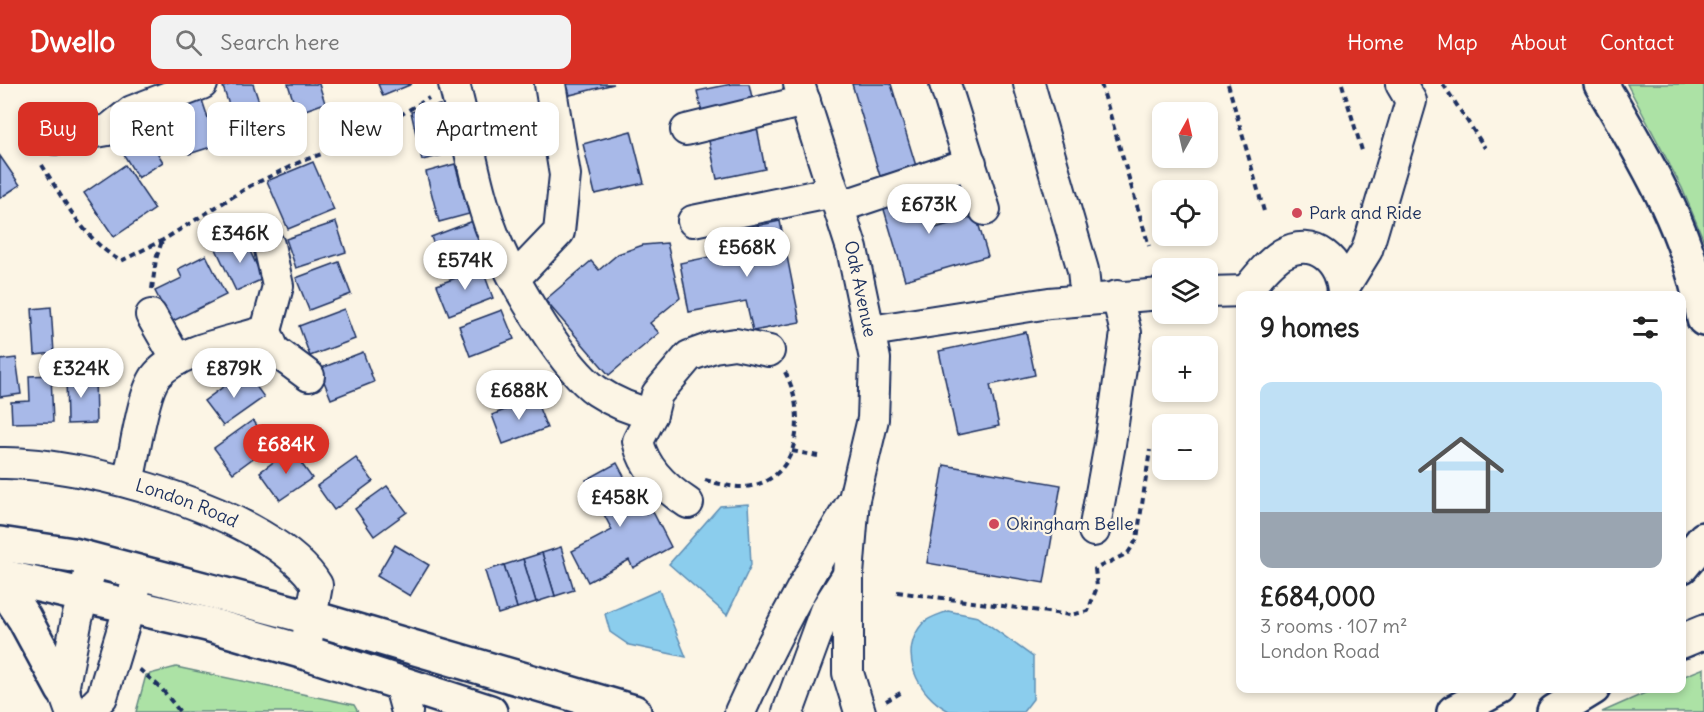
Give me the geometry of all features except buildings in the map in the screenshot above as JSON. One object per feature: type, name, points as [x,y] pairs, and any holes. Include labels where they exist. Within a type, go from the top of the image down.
[{"type":"main road","points":[[1601,84],[1644,157],[1683,236],[1692,264],[1704,319]]},
{"type":"main road","points":[[1686,561],[1704,539]]},
{"type":"main road","points":[[0,543],[93,560],[313,618],[634,712]]},
{"type":"main road","points":[[0,576],[207,624],[304,652],[403,697],[489,712]]},
{"type":"main road","points":[[0,582],[24,618],[67,701]]},
{"type":"main road","points":[[1686,639],[1704,632]]},
{"type":"main road","points":[[1454,712],[1490,693]]},
{"type":"main road","points":[[1554,712],[1585,693]]},
{"type":"street","points":[[98,132],[108,130],[132,111],[202,84]]},
{"type":"street","points":[[516,277],[559,232],[565,175],[550,84]]},
{"type":"street","points":[[945,84],[985,210]]},
{"type":"street","points":[[1029,84],[1083,270],[1086,299]]},
{"type":"street","points":[[1344,291],[1367,250],[1411,101],[1401,84]]},
{"type":"street","points":[[446,88],[499,248],[567,361],[595,390],[627,409],[652,414]]},
{"type":"street","points":[[686,130],[802,93]]},
{"type":"street","name":"Oak Avenue","points":[[802,93],[852,249],[871,331],[875,359],[873,419],[854,499],[848,575],[848,673],[860,712]]},
{"type":"street","points":[[693,220],[836,199],[971,163]]},
{"type":"street","points":[[269,245],[278,286],[266,331],[274,350],[309,376]]},
{"type":"street","points":[[1250,291],[1280,255],[1292,249],[1305,248],[1318,251],[1330,258],[1338,268],[1343,291]]},
{"type":"street","points":[[1218,292],[1236,293]]},
{"type":"street","points":[[871,331],[1086,299],[1152,294]]},
{"type":"street","points":[[1094,531],[1110,444],[1126,333],[1117,296]]},
{"type":"street","points":[[151,315],[177,360]]},
{"type":"street","points":[[128,481],[148,392],[156,375],[177,360],[266,331]]},
{"type":"street","points":[[692,491],[662,485],[641,458],[638,441],[652,414],[657,394],[689,356],[714,347],[735,344],[769,351]]},
{"type":"street","name":"London Road","points":[[0,463],[128,481],[171,495],[247,528],[296,560],[309,572],[317,585],[313,618],[304,652]]},
{"type":"street","name":"Oak Avenue","points":[[740,712],[758,671],[817,560],[854,499]]},
{"type":"street","points":[[67,701],[84,595],[93,560]]},
{"type":"street","points":[[87,712],[102,697],[140,573]]},
{"type":"street","name":"Oak Avenue","points":[[788,712],[825,611],[848,575]]},
{"type":"path","points":[[1101,84],[1149,246]]},
{"type":"path","points":[[1228,84],[1265,215]]},
{"type":"path","points":[[1342,84],[1363,154]]},
{"type":"path","points":[[1443,84],[1485,148]]},
{"type":"path","points":[[37,156],[61,196],[105,252],[121,261],[163,240],[250,186],[302,161],[352,143],[446,88]]},
{"type":"path","points":[[151,315],[150,301],[155,269],[163,240]]},
{"type":"path","points":[[692,491],[751,486],[778,472],[790,459],[797,420],[796,401],[788,379],[769,351]]},
{"type":"path","points":[[897,592],[1070,615],[1088,611],[1096,587],[1095,569],[1128,553],[1137,539],[1150,450]]},
{"type":"path","points":[[792,451],[818,456]]},
{"type":"path","points":[[135,665],[161,688],[180,712]]},
{"type":"green space","points":[[1627,84],[1704,84],[1704,241],[1682,188]]},
{"type":"green space","points":[[176,667],[354,705],[358,712],[136,712],[146,675]]},
{"type":"green space","points":[[1704,668],[1704,712],[1602,712],[1645,693],[1686,693],[1686,675]]},
{"type":"water","points":[[748,504],[751,565],[727,615],[669,564],[720,506]]},
{"type":"water","points":[[659,590],[686,657],[629,645],[610,632],[605,614]]},
{"type":"water","points":[[948,611],[978,617],[1033,657],[1033,699],[1023,712],[949,711],[928,695],[914,672],[911,659],[915,634],[923,623]]},
{"type":"place","name":"Park and Ride","points":[[1297,213]]},
{"type":"place","name":"Okingham Belle","points":[[994,524]]}]
